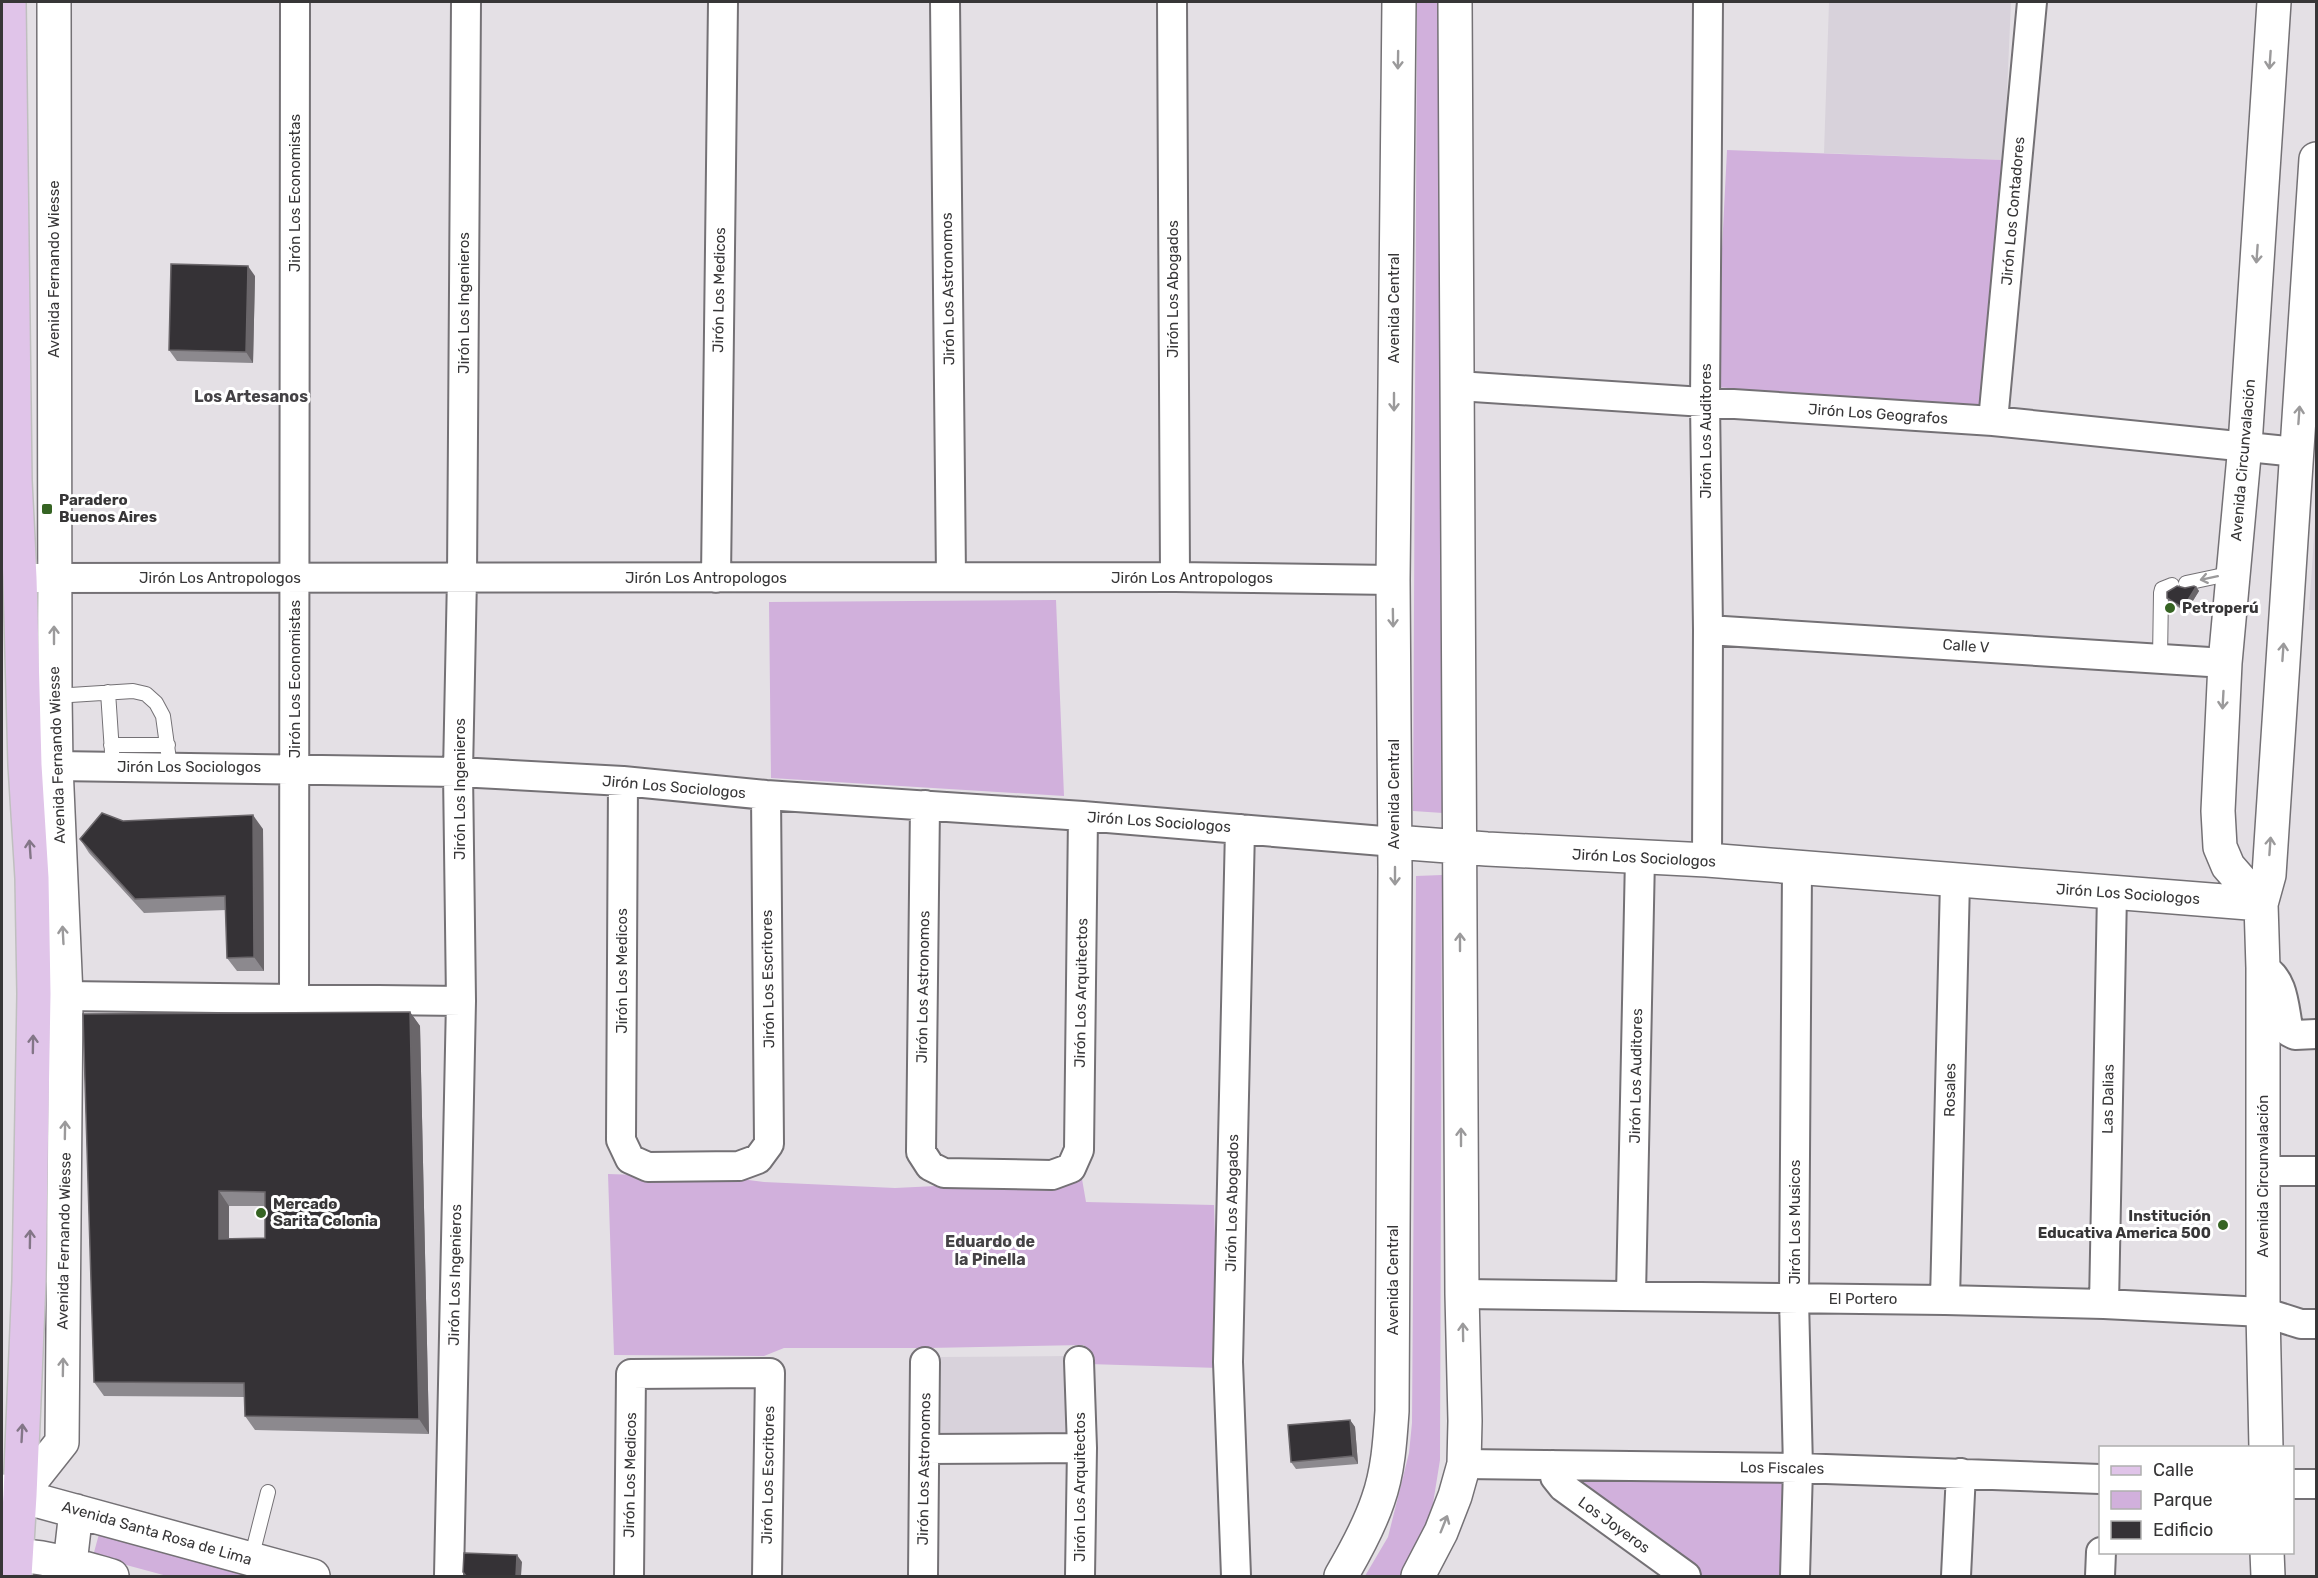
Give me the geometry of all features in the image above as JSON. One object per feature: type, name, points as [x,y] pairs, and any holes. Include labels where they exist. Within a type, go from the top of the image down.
[{"type":"main road","name":"Avenida Fernando Wiesse","points":[[9,2],[8,481],[10,534],[20,578],[24,765],[32,878],[34,994],[29,1281],[11,1493],[11,1562]]},
{"type":"main road","name":"Avenida Fernando Wiesse","points":[[11,1493],[62,1442],[66,996],[55,696],[54,2]]},
{"type":"main road","name":"Avenida Central","points":[[1341,1576],[1360,1542],[1378,1498],[1389,1453],[1392,1411],[1395,842],[1393,580],[1399,2]]},
{"type":"main road","points":[[1419,1576],[1441,1532],[1455,1496],[1464,1464],[1465,1421],[1462,1294],[1455,2]]},
{"type":"main road","name":"Avenida Circunvalación","points":[[2261,904],[2228,866],[2220,847],[2218,811],[2225,663],[2245,445],[2274,2]]},
{"type":"main road","name":"Avenida Circunvalación","points":[[2266,1446],[2261,904],[2269,874],[2316,159]]},
{"type":"main road","name":"Jirón Los Sociologos","points":[[1395,842],[1707,861],[2261,904]]},
{"type":"main road","name":"Avenida Santa Rosa de Lima","points":[[11,1493],[76,1511],[208,1563],[251,1559],[313,1576]]},
{"type":"main road","points":[[70,1564],[76,1511]]},
{"type":"main road","points":[[2267,1554],[2268,1576]]},
{"type":"main road","points":[[11,1562],[70,1564],[112,1576]]},
{"type":"street","name":"Jirón Los Economistas","points":[[294,997],[295,2]]},
{"type":"street","name":"Jirón Los Ingenieros","points":[[449,1576],[461,1001],[458,772],[462,577],[466,2]]},
{"type":"street","name":"Jirón Los Medicos","points":[[716,579],[723,2]]},
{"type":"street","name":"Jirón Los Astronomos","points":[[945,2],[951,577]]},
{"type":"street","name":"Jirón Los Abogados","points":[[1172,2],[1174,578]]},
{"type":"street","name":"Jirón Los Auditores","points":[[1707,861],[1708,630],[1705,402],[1708,2]]},
{"type":"street","name":"Jirón Los Contadores","points":[[1993,421],[2032,2]]},
{"type":"street","name":"Jirón Los Geografos","points":[[1458,386],[1993,421],[2297,452]]},
{"type":"street","name":"Jirón Los Antropologos","points":[[20,578],[951,577],[1393,580]]},
{"type":"street","name":"Calle V","points":[[1708,630],[2225,663]]},
{"type":"street","name":"Jirón Los Sociologos","points":[[56,766],[112,756],[169,756],[296,768],[458,772],[624,781],[766,795],[1083,816],[1395,842]]},
{"type":"street","name":"Jirón Los Medicos","points":[[624,781],[621,1140],[630,1159],[648,1167],[739,1166],[758,1160]]},
{"type":"street","name":"Jirón Los Escritores","points":[[758,1160],[769,1144],[766,795]]},
{"type":"street","name":"Jirón Los Astronomos","points":[[925,805],[921,1152],[930,1166],[944,1173],[1052,1174],[1071,1168]]},
{"type":"street","name":"Jirón Los Arquitectos","points":[[1071,1168],[1079,1150],[1083,816]]},
{"type":"street","name":"Jirón Los Abogados","points":[[1236,1576],[1228,1362],[1240,829]]},
{"type":"street","name":"Jirón Los Auditores","points":[[1631,1295],[1640,857]]},
{"type":"street","name":"Jirón Los Musicos","points":[[1795,1576],[1798,1468],[1794,1299],[1797,868]]},
{"type":"street","name":"Rosales","points":[[1945,1300],[1955,881]]},
{"type":"street","name":"Las Dalias","points":[[2104,1304],[2112,893]]},
{"type":"street","points":[[2263,968],[2273,973],[2278,982],[2289,1032],[2295,1035],[2316,1034]]},
{"type":"street","points":[[66,996],[294,997],[461,1001]]},
{"type":"street","points":[[2262,1171],[2316,1171]]},
{"type":"street","name":"El Portero","points":[[1462,1294],[2104,1304],[2263,1312],[2301,1324],[2316,1324]]},
{"type":"street","name":"Jirón Los Arquitectos","points":[[1079,1361],[1082,1448],[1080,1576]]},
{"type":"street","name":"Jirón Los Astronomos","points":[[923,1576],[925,1362]]},
{"type":"street","name":"Jirón Los Medicos","points":[[629,1576],[632,1374],[770,1372]]},
{"type":"street","name":"Jirón Los Escritores","points":[[767,1576],[770,1372]]},
{"type":"street","points":[[925,1449],[1082,1448]]},
{"type":"street","name":"Los Fiscales","points":[[1464,1464],[1798,1468],[2099,1479]]},
{"type":"street","name":"Los Joyeros","points":[[1553,1465],[1555,1477],[1563,1487],[1686,1576]]},
{"type":"street","points":[[1956,1576],[1961,1473]]},
{"type":"street","points":[[2294,1484],[2316,1484]]},
{"type":"street","points":[[2100,1576],[2101,1554]]},
{"type":"lane","points":[[2160,658],[2162,589],[2233,573]]},
{"type":"lane","points":[[55,696],[133,691],[146,694],[156,703],[163,716],[169,756]]},
{"type":"lane","points":[[108,692],[112,756]]},
{"type":"lane","points":[[251,1559],[268,1492]]},
{"type":"shaded area","points":[[1829,2],[2011,2],[2004,160],[1824,153]]},
{"type":"shaded area","points":[[2316,509],[2316,610],[2309,610]]},
{"type":"shaded area","points":[[1068,1356],[1069,1440],[941,1442],[941,1357]]},
{"type":"green space","points":[[1417,2],[1441,2],[1443,813],[1413,811]]},
{"type":"green space","points":[[1727,150],[2004,160],[1981,407],[1715,387]]},
{"type":"green space","points":[[1056,600],[1064,796],[771,778],[769,602]]},
{"type":"green space","points":[[1442,875],[1440,1460],[1431,1516],[1404,1576],[1365,1576],[1388,1537],[1409,1453],[1412,1423],[1416,876]]},
{"type":"green space","points":[[608,1174],[733,1178],[764,1182],[895,1188],[1082,1179],[1086,1202],[1214,1205],[1219,1368],[1088,1364],[1084,1345],[784,1348],[764,1356],[614,1355]]},
{"type":"green space","points":[[1579,1477],[1782,1477],[1783,1576],[1702,1576],[1582,1491],[1577,1483]]},
{"type":"green space","points":[[99,1534],[264,1576],[167,1576],[93,1556]]},
{"type":"building","points":[[171,264],[248,266],[246,352],[169,350]]},
{"type":"building","points":[[2177,586],[2196,587],[2183,608],[2167,598],[2167,592]]},
{"type":"building","points":[[102,813],[123,821],[253,815],[254,957],[227,958],[225,896],[135,899],[80,839]]},
{"type":"building","name":"Mercado Sarita Colonia","points":[[410,1012],[419,1419],[245,1416],[244,1383],[94,1382],[83,1014]],"holes":[[[219,1191],[265,1192],[265,1238],[219,1239]]]},
{"type":"building","points":[[1350,1420],[1353,1456],[1291,1462],[1288,1425]]},
{"type":"building","points":[[464,1553],[517,1555],[516,1576],[466,1576],[463,1572]]},
{"type":"place","name":"Paradero Buenos Aires","points":[[47,509]]},
{"type":"place","name":"Petroperú","points":[[2170,608]]},
{"type":"place","name":"Mercado Sarita Colonia","points":[[261,1213]]},
{"type":"place","name":"Institución Educativa America 500","points":[[2223,1225]]},
{"type":"district","name":"Los Artesanos","points":[[251,396]]},
{"type":"district","name":"Eduardo de la Pinella","points":[[990,1250]]}]
